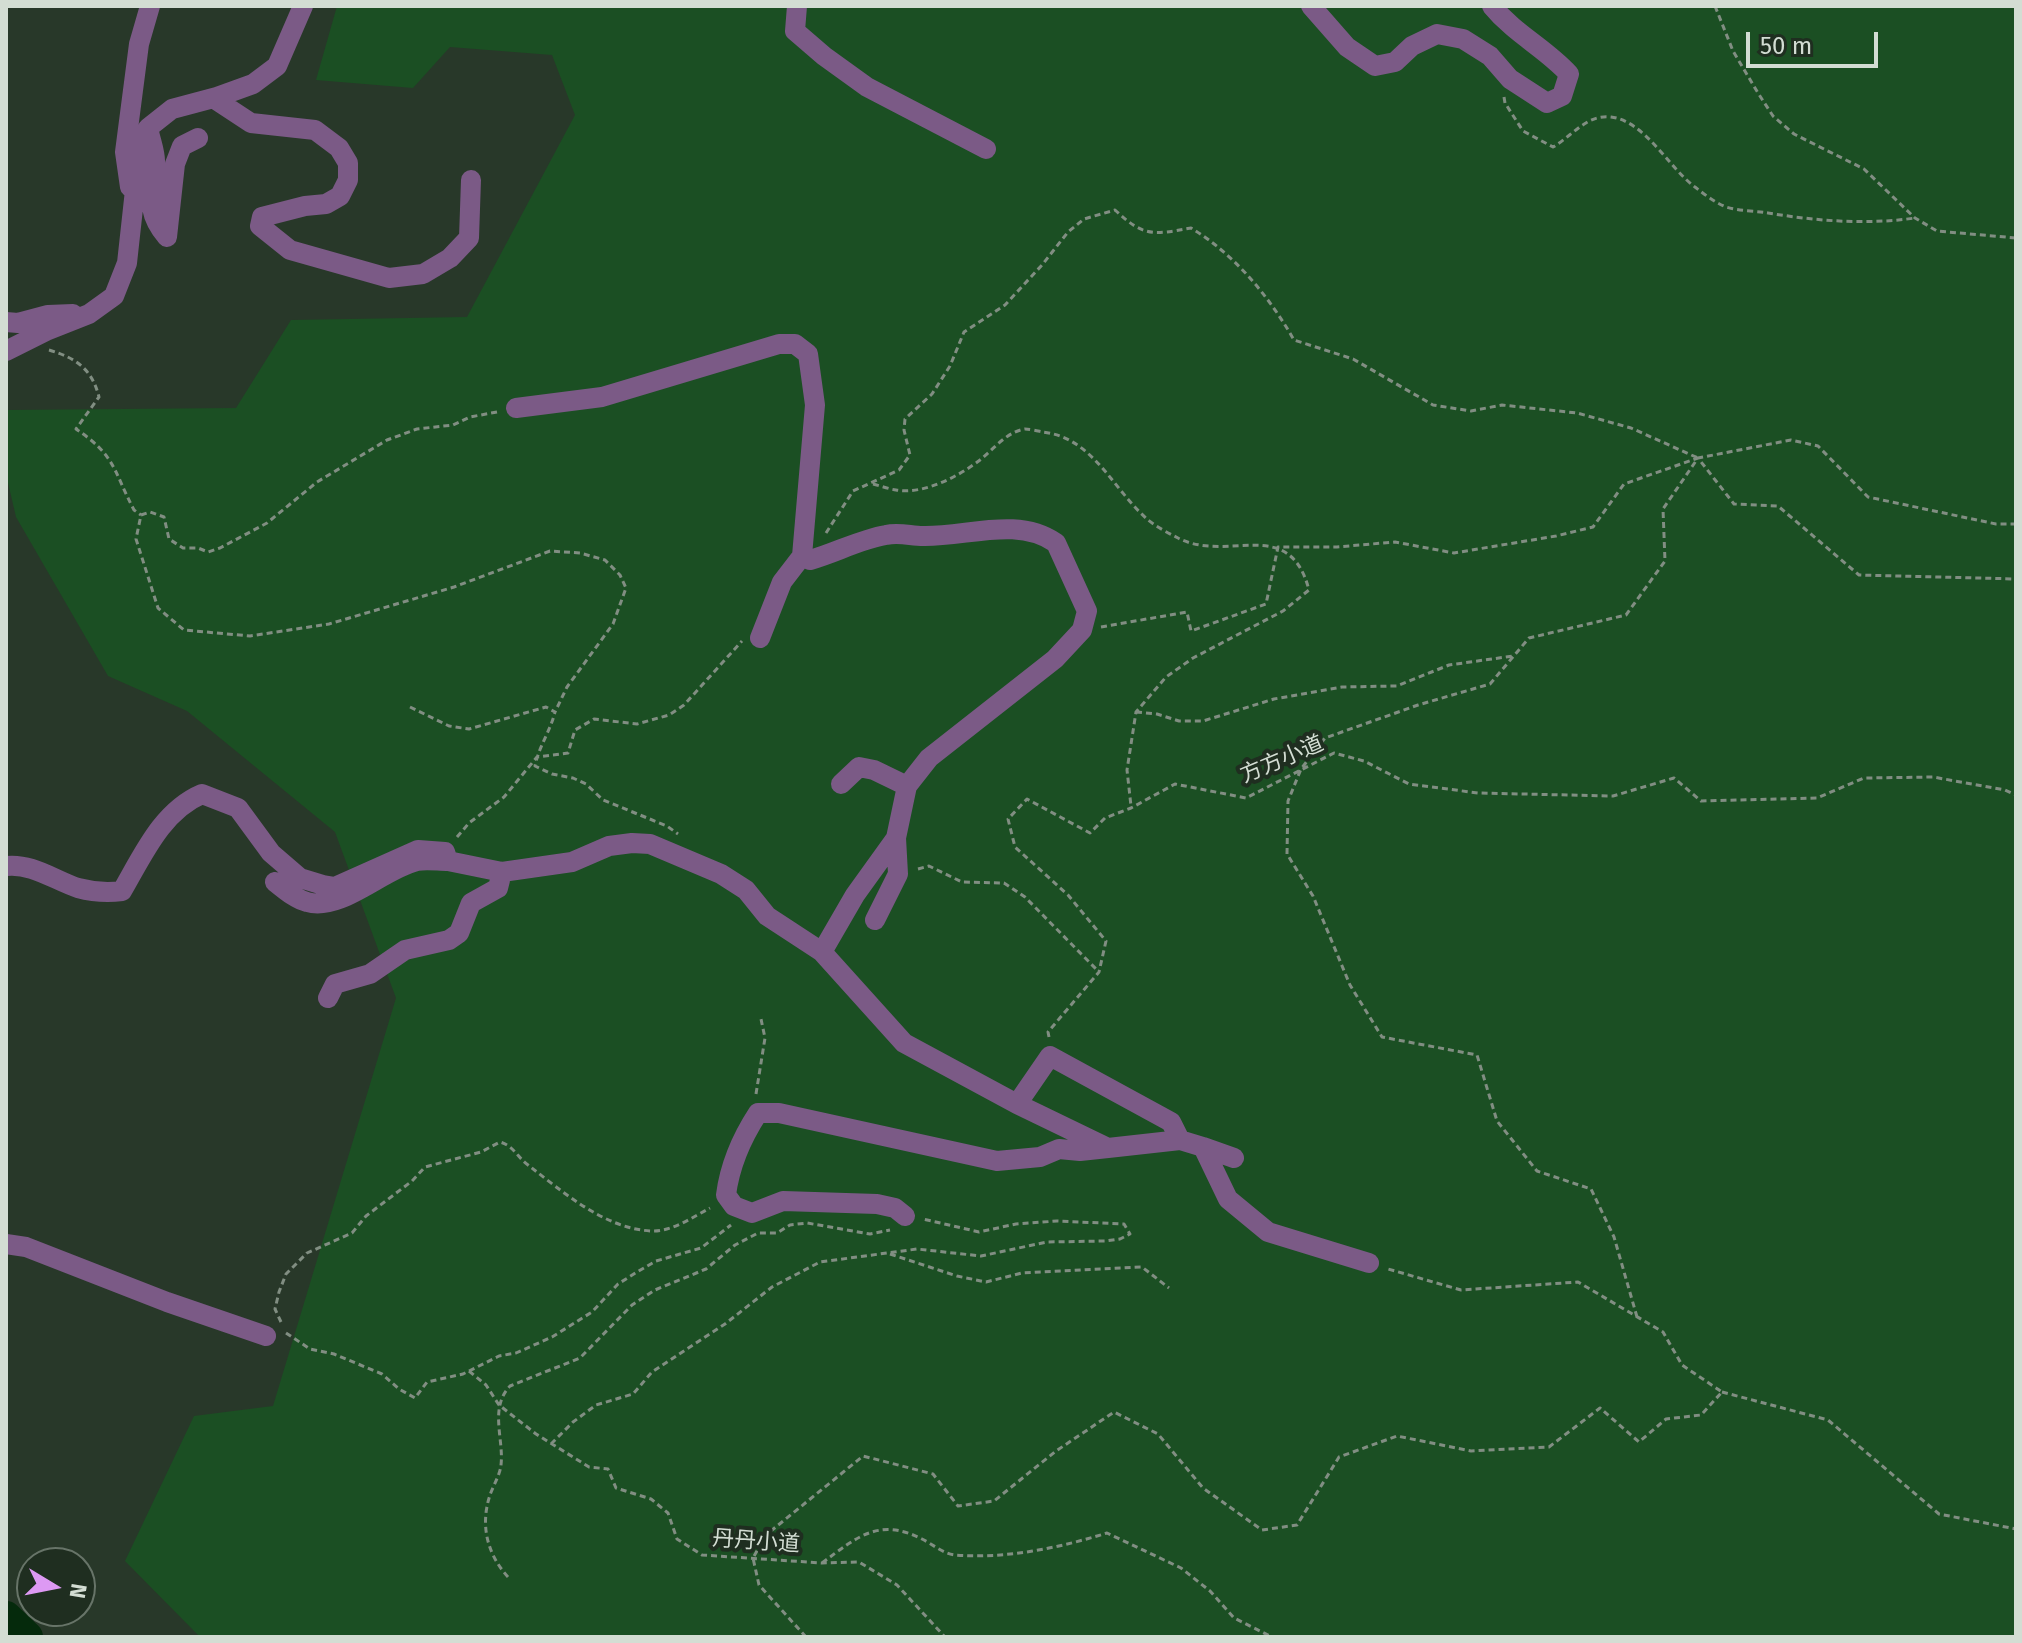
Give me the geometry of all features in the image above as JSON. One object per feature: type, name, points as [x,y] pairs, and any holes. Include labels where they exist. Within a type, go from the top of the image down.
[{"type":"street","points":[[133,204],[125,152],[139,44],[150,6]]},
{"type":"street","points":[[6,351],[89,314],[114,296],[127,263],[133,204],[148,128],[172,109],[253,84],[277,66],[303,6]]},
{"type":"street","points":[[797,6],[795,31],[824,56],[867,87],[986,149]]},
{"type":"street","points":[[1311,6],[1347,47],[1375,66],[1395,62],[1412,46],[1437,34],[1463,39],[1490,56],[1510,79],[1547,103],[1562,96],[1569,74],[1549,53],[1511,28],[1492,6]]},
{"type":"street","points":[[213,98],[251,123],[315,130],[339,148],[348,163],[348,180],[340,196],[326,204],[277,211],[262,217],[260,226],[290,250],[389,278],[423,274],[450,258],[469,238],[471,180]]},
{"type":"street","points":[[148,128],[156,161],[151,209],[155,223],[167,237],[175,164],[182,146],[198,138]]},
{"type":"street","points":[[6,322],[18,323],[48,315],[89,314]]},
{"type":"street","points":[[516,408],[602,397],[779,344],[795,344],[808,354],[815,405],[806,558]]},
{"type":"street","points":[[760,638],[782,582],[806,558],[885,535],[905,533],[924,536],[1008,529],[1034,533],[1056,543],[1087,611],[1082,630],[1055,659],[929,758],[907,786],[896,838],[898,874],[875,920]]},
{"type":"street","points":[[841,784],[859,767],[874,770],[907,786]]},
{"type":"street","points":[[6,866],[20,864],[78,888],[103,893],[122,891],[157,830],[179,808],[202,794],[238,808],[271,853],[300,878],[335,887],[418,850],[502,872],[572,862],[609,846],[650,844],[721,874],[746,890],[767,916],[822,952],[904,1043],[1017,1104],[1108,1148]]},
{"type":"street","points":[[822,952],[855,895],[896,838]]},
{"type":"street","points":[[275,882],[304,902],[317,904],[336,901],[418,860],[446,857]]},
{"type":"street","points":[[328,998],[335,984],[370,974],[405,950],[431,946],[459,933],[471,903],[498,888],[502,872]]},
{"type":"street","points":[[1017,1104],[1050,1056],[1171,1122],[1180,1140]]},
{"type":"street","points":[[905,1216],[895,1208],[877,1204],[783,1201],[752,1213],[734,1206],[726,1195],[735,1156],[758,1113],[779,1113],[997,1161],[1040,1157],[1059,1149],[1108,1148],[1180,1140],[1234,1158]]},
{"type":"street","points":[[1203,1147],[1228,1199],[1268,1232],[1369,1263]]},
{"type":"street","points":[[6,1244],[26,1247],[167,1302],[276,1335]]},
{"type":"path","points":[[1715,6],[1733,51],[1773,116],[1794,134],[1864,169],[1915,218],[1937,231],[2016,238]]},
{"type":"path","points":[[1501,69],[1505,103],[1523,131],[1553,147],[1589,120],[1615,117],[1643,134],[1688,182],[1728,208],[1813,221],[1888,222],[1915,218]]},
{"type":"path","points":[[806,558],[853,491],[899,470],[910,455],[904,430],[905,419],[932,394],[950,366],[964,332],[1005,305],[1068,232],[1084,219],[1115,210],[1135,229],[1159,234],[1191,228],[1216,243],[1276,309],[1294,340],[1353,359],[1433,405],[1471,411],[1502,405],[1577,413],[1631,428],[1698,458],[1734,504],[1778,506],[1859,575],[2016,579]]},
{"type":"path","points":[[37,347],[70,356],[84,365],[99,397],[76,429],[98,443],[112,460],[134,510],[141,515]]},
{"type":"path","points":[[141,515],[150,512],[164,517],[169,539],[183,548],[208,552],[255,531],[317,482],[387,440],[417,429],[453,425],[470,417],[516,408]]},
{"type":"path","points":[[873,484],[899,491],[933,486],[980,460],[1004,438],[1025,429],[1056,433],[1084,448],[1148,519],[1180,539],[1213,548],[1253,544],[1337,547],[1395,542],[1454,553],[1593,527],[1624,484],[1698,458],[1791,440],[1818,446],[1868,497],[1996,524],[2016,524]]},
{"type":"path","points":[[1637,1317],[1614,1237],[1591,1189],[1537,1171],[1497,1121],[1477,1055],[1382,1037],[1350,985],[1313,896],[1287,854],[1288,801],[1301,769],[1325,738],[1418,705],[1490,684],[1529,638],[1626,615],[1665,561],[1663,509],[1698,458]]},
{"type":"path","points":[[141,515],[136,539],[158,608],[184,630],[250,636],[282,632],[369,614],[454,587],[550,551],[580,553],[605,560],[620,575],[626,588],[613,624],[567,687],[551,729],[539,748],[535,766],[586,784],[603,800],[667,826],[679,835]]},
{"type":"path","points":[[1082,630],[1187,612],[1191,631],[1266,604],[1278,547]]},
{"type":"path","points":[[1131,808],[1127,770],[1136,712],[1166,677],[1184,664],[1240,631],[1283,611],[1309,590],[1304,569],[1278,547]]},
{"type":"path","points":[[446,857],[469,823],[504,797],[537,757],[568,753],[575,730],[594,719],[637,724],[669,715],[705,684],[740,644],[750,626],[768,618]]},
{"type":"path","points":[[1136,712],[1179,721],[1203,721],[1274,699],[1342,687],[1397,686],[1449,665],[1513,656]]},
{"type":"path","points":[[410,707],[449,726],[469,729],[546,707],[555,712]]},
{"type":"path","name":"方方小道","points":[[1099,972],[1106,941],[1068,895],[1015,847],[1008,819],[1027,799],[1090,833],[1105,818],[1175,784],[1246,798],[1334,753],[1364,761],[1409,784],[1478,793],[1613,796],[1674,778],[1701,801],[1817,798],[1864,778],[1933,777],[2005,790],[2016,795]]},
{"type":"path","points":[[898,874],[929,866],[962,882],[1004,883],[1025,897],[1099,972],[1048,1032],[1050,1056]]},
{"type":"path","points":[[758,1113],[756,1093],[765,1038],[761,1019]]},
{"type":"path","points":[[551,1444],[596,1405],[633,1394],[652,1372],[725,1324],[772,1287],[820,1262],[917,1249],[981,1256],[1047,1242],[1105,1241],[1130,1234],[1124,1224],[1057,1221],[1016,1224],[979,1232],[905,1216],[899,1227],[870,1234],[807,1223],[790,1225],[752,1213],[727,1227],[701,1248],[656,1261],[637,1272],[618,1284],[592,1312],[563,1332],[469,1371],[427,1382],[415,1398],[382,1374],[276,1335],[275,1309],[286,1274],[307,1253],[352,1233],[366,1216],[412,1181],[425,1167],[481,1152],[500,1142],[511,1145],[523,1162],[590,1210],[626,1226],[655,1231],[665,1229],[730,1201]]},
{"type":"path","points":[[508,1577],[497,1566],[486,1539],[485,1512],[501,1467],[499,1405],[503,1394],[510,1386],[580,1358],[632,1305],[655,1290],[706,1269],[735,1245],[758,1233],[777,1233],[790,1225]]},
{"type":"path","points":[[887,1253],[986,1282],[1022,1273],[1142,1267],[1169,1288]]},
{"type":"path","points":[[1369,1263],[1461,1290],[1578,1282],[1663,1332],[1682,1365],[1722,1392],[1828,1420],[1939,1514],[2016,1529]]},
{"type":"path","name":"丹丹小道","points":[[469,1371],[486,1385],[499,1405],[551,1444],[589,1467],[608,1469],[616,1488],[651,1499],[668,1513],[677,1539],[702,1555],[822,1563],[859,1562],[897,1585],[945,1637]]},
{"type":"path","points":[[806,1637],[759,1585],[753,1558],[766,1535],[863,1456],[933,1474],[958,1506],[994,1501],[1056,1451],[1114,1412],[1158,1434],[1203,1488],[1262,1530],[1297,1525],[1339,1457],[1397,1436],[1471,1451],[1549,1447],[1600,1408],[1639,1442],[1666,1419],[1701,1415],[1722,1392]]},
{"type":"path","points":[[822,1563],[854,1539],[878,1530],[902,1529],[951,1555],[998,1555],[1064,1547],[1107,1533],[1181,1568],[1210,1591],[1234,1618],[1272,1637]]},
{"type":"path","points":[[1413,1637],[1420,1637]]},
{"type":"green space","points":[[337,6],[2016,6],[2016,1637],[200,1637],[125,1561],[194,1416],[273,1406],[396,998],[335,832],[187,711],[108,676],[16,517],[6,474],[6,410],[236,408],[291,320],[467,317],[575,115],[552,55],[450,47],[413,88],[316,80]]},
{"type":"waterway","points":[[6,1617],[27,1637]]}]
